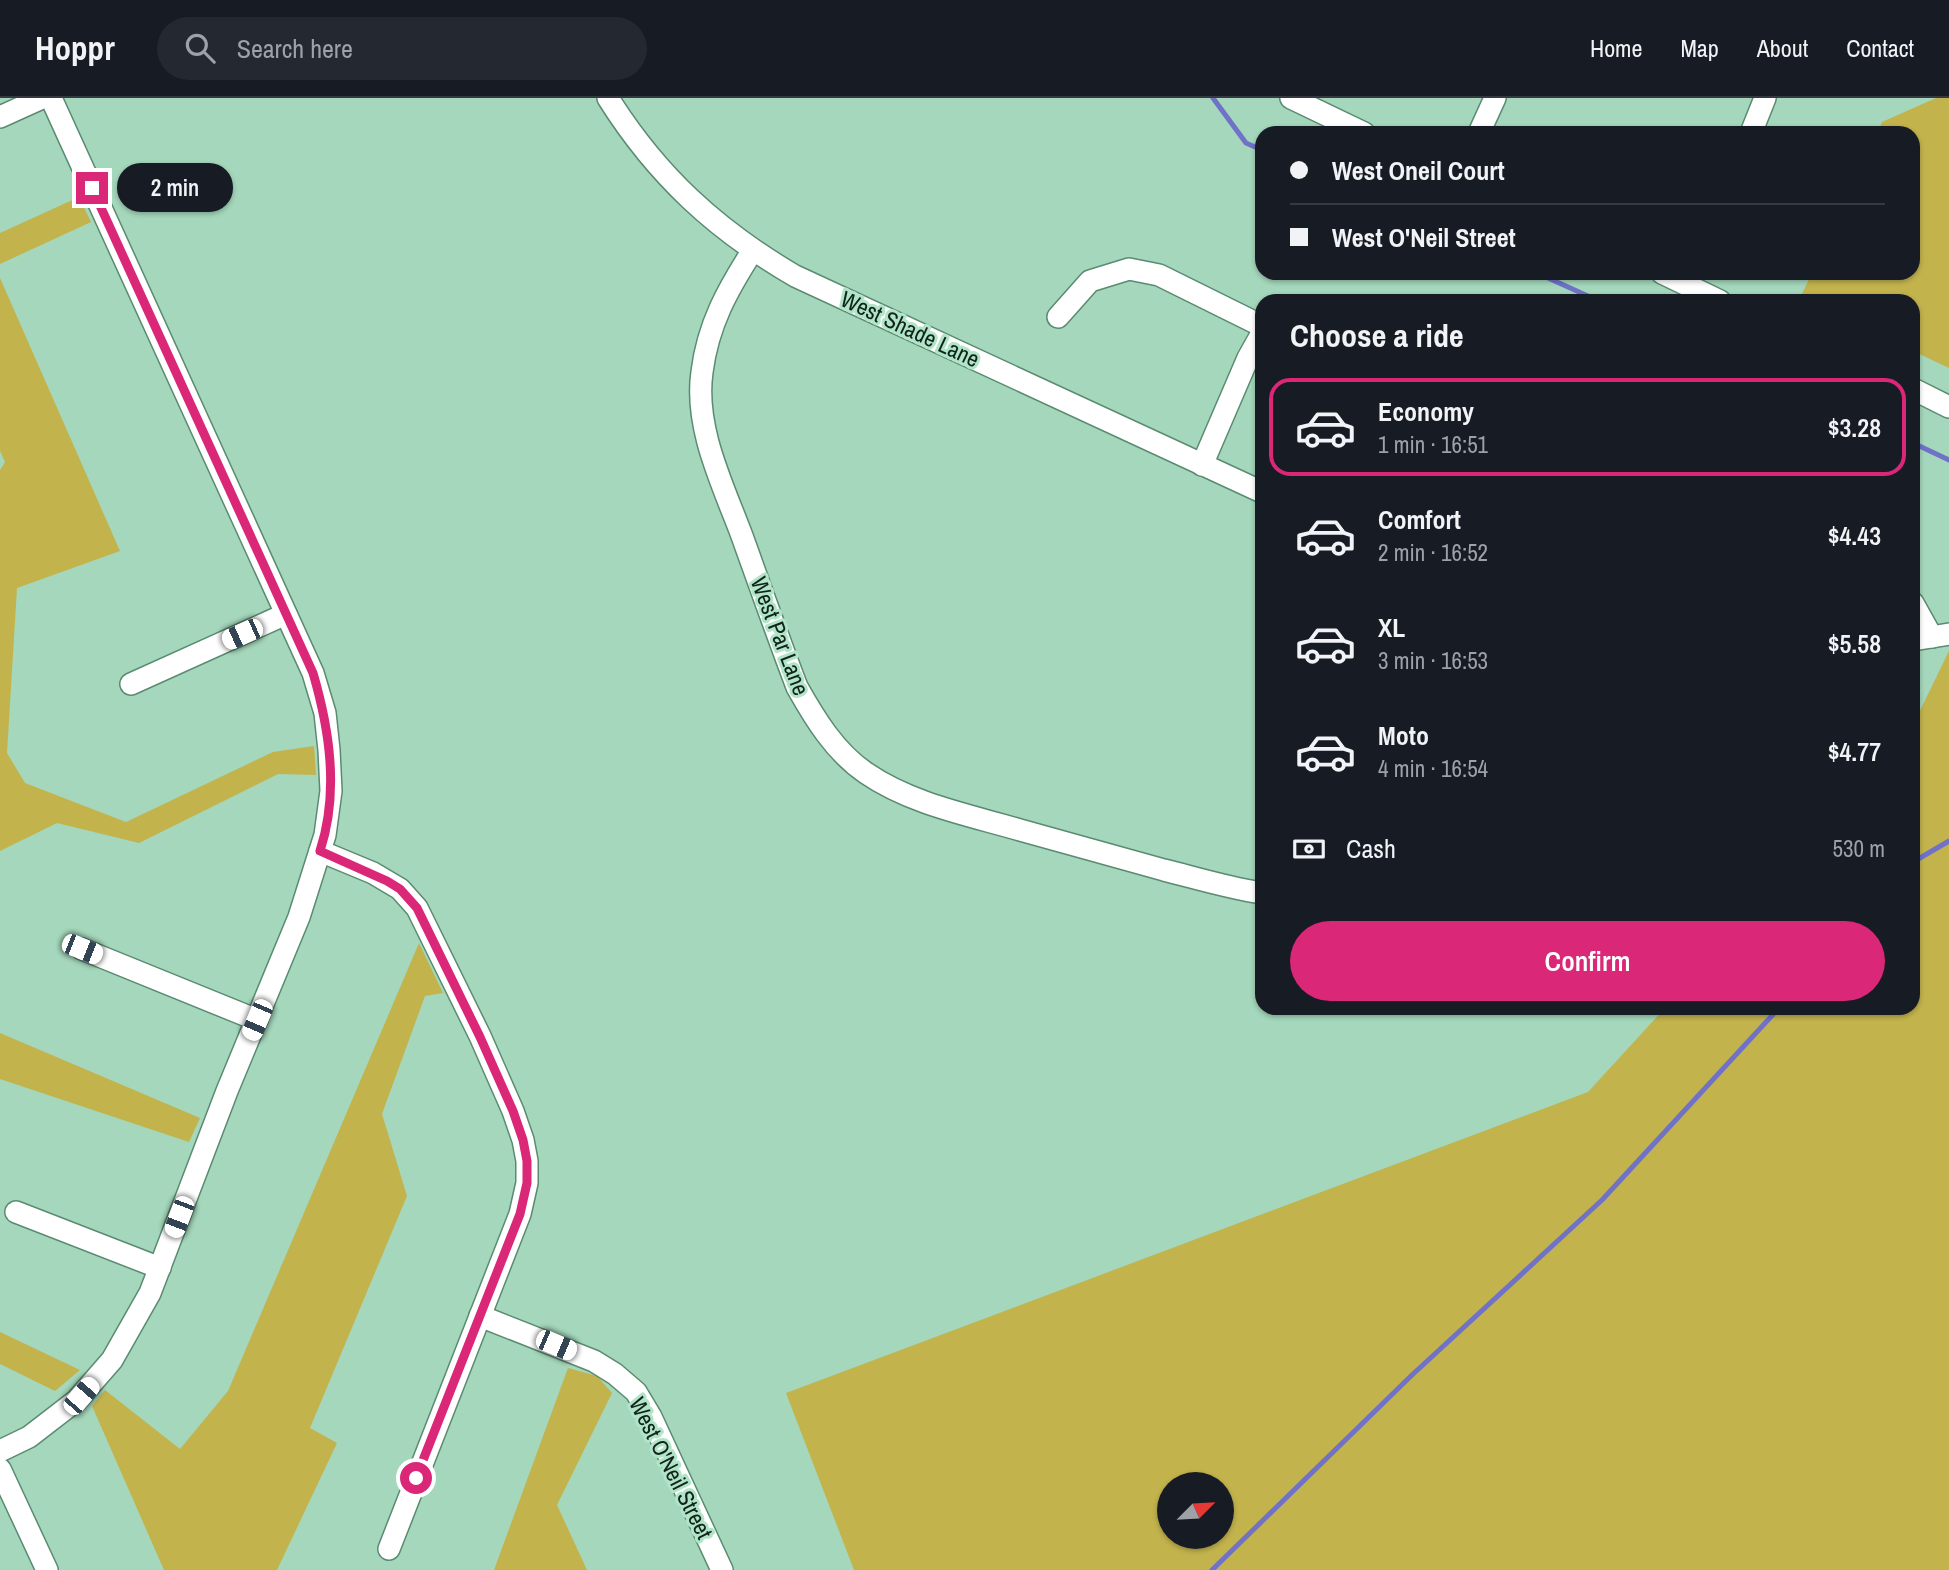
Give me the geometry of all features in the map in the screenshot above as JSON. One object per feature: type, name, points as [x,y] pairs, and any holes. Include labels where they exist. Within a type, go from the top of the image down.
[{"type":"street","points":[[0,117],[42,98]]},
{"type":"street","points":[[0,1451],[29,1437],[81,1396],[112,1360],[133,1326],[160,1268],[299,917],[325,835],[331,791],[325,713],[313,673],[51,98]]},
{"type":"street","name":"West Shade Lane","points":[[608,98],[628,130],[656,166],[691,202],[753,250],[795,276],[1255,489]]},
{"type":"street","points":[[1291,98],[1349,126]]},
{"type":"street","points":[[1482,126],[1494,98]]},
{"type":"street","points":[[1754,126],[1765,98]]},
{"type":"street","name":"West Par Lane","points":[[753,250],[725,294],[713,325],[702,372],[701,404],[709,446],[797,687],[816,720],[840,750],[864,772],[892,789],[948,809],[1098,852],[1255,892]]},
{"type":"street","points":[[1058,317],[1090,281],[1129,269],[1159,275],[1255,323]]},
{"type":"street","points":[[1687,280],[1709,294]]},
{"type":"street","points":[[1202,465],[1255,346]]},
{"type":"street","points":[[1920,392],[1949,407]]},
{"type":"street","points":[[131,684],[286,614]]},
{"type":"street","points":[[1920,616],[1931,637]]},
{"type":"street","points":[[320,851],[382,878],[400,889],[417,908],[480,1037],[516,1121],[527,1161],[527,1183],[520,1214],[389,1549]]},
{"type":"street","points":[[82,949],[257,1020]]},
{"type":"street","points":[[16,1212],[160,1268]]},
{"type":"street","name":"West O'Neil Street","points":[[480,1316],[594,1361],[636,1392],[651,1417],[722,1570]]},
{"type":"street","points":[[0,1469],[47,1570]]},
{"type":"shaded area","points":[[1936,98],[1949,98],[1949,368],[1920,354],[1920,294],[1802,294],[1809,280],[1920,280],[1920,126],[1880,126],[1882,122]]},
{"type":"shaded area","points":[[79,197],[91,222],[0,264],[0,233]]},
{"type":"shaded area","points":[[0,278],[120,551],[17,588],[7,753],[25,783],[126,822],[273,752],[314,746],[316,775],[278,774],[139,843],[57,823],[0,851],[0,470],[5,462],[0,451]]},
{"type":"shaded area","points":[[1949,651],[1949,1570],[854,1570],[786,1393],[1588,1092],[1659,1015],[1920,1015],[1920,711]]},
{"type":"shaded area","points":[[419,943],[443,993],[425,996],[382,1114],[407,1196],[310,1428],[337,1443],[277,1570],[164,1570],[92,1406],[105,1390],[180,1449],[228,1391]]},
{"type":"shaded area","points":[[0,1033],[200,1118],[189,1142],[0,1079]]},
{"type":"shaded area","points":[[0,1332],[80,1370],[55,1391],[0,1364]]},
{"type":"shaded area","points":[[568,1368],[597,1376],[612,1393],[557,1505],[587,1570],[494,1570]]},
{"type":"waterway","points":[[1213,98],[1246,143],[1255,147]]},
{"type":"waterway","points":[[1552,280],[1584,294]]},
{"type":"waterway","points":[[1920,446],[1949,460]]},
{"type":"waterway","points":[[1920,858],[1949,841]]},
{"type":"waterway","points":[[1212,1570],[1412,1375],[1602,1200],[1773,1015]]},
{"type":"route","points":[[92,188],[313,673],[325,713],[331,791],[320,851],[387,881],[400,889],[417,908],[480,1037],[523,1140],[527,1183],[520,1214],[416,1478]]}]
